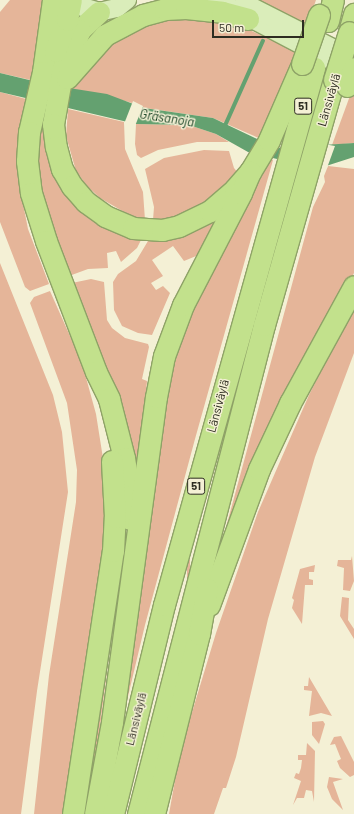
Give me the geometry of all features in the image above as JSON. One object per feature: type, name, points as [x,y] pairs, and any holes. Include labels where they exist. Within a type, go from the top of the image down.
[{"type":"highway","points":[[53,0],[27,161],[31,192],[46,241],[96,372],[109,399],[124,458],[130,496],[132,586]]},
{"type":"highway","points":[[39,85],[64,27],[71,0]]},
{"type":"highway","name":"Länsiväylä","points":[[113,814],[164,605],[289,152],[308,66],[324,12],[333,0]]},
{"type":"highway","points":[[61,87],[85,55],[105,34],[143,15],[165,9],[186,8],[222,12],[244,9]]},
{"type":"highway","points":[[99,12],[80,30],[63,68],[61,87],[55,106],[53,124],[56,147],[62,169],[72,186],[86,202],[105,216],[133,228],[162,230],[194,220],[227,197],[254,166]]},
{"type":"highway","name":"Länsiväylä","points":[[138,814],[246,393],[307,172],[347,77],[352,23]]},
{"type":"highway","points":[[95,814],[132,586],[156,397],[164,356],[183,305],[254,166],[308,66]]},
{"type":"highway","points":[[199,634],[259,469],[290,403],[354,286]]},
{"type":"highway","points":[[73,814],[107,597],[115,517],[110,445],[96,372]]},
{"type":"highway","points":[[154,814],[199,634],[216,545],[242,443],[246,393]]},
{"type":"main road","points":[[76,0],[83,6],[99,12],[117,8],[127,0]]},
{"type":"main road","points":[[216,0],[235,8],[244,9],[354,59]]},
{"type":"main road","points":[[244,9],[347,77]]},
{"type":"shaded area","points":[[10,0],[48,0],[31,80],[0,73],[0,12]]},
{"type":"shaded area","points":[[256,0],[316,0],[306,29]]},
{"type":"shaded area","points":[[199,15],[243,27],[298,52],[261,139],[213,118],[145,108],[129,102],[73,89],[105,44],[155,19]]},
{"type":"shaded area","points":[[332,40],[336,40],[190,556],[188,556]]},
{"type":"shaded area","points":[[0,92],[26,99],[19,130],[17,173],[28,229],[49,284],[30,291],[25,287],[0,222]]},
{"type":"shaded area","points":[[351,93],[354,94],[354,143],[332,145]]},
{"type":"shaded area","points":[[46,104],[44,133],[47,156],[58,184],[73,204],[88,217],[110,228],[142,238],[137,248],[121,262],[116,251],[107,253],[108,268],[88,269],[69,276],[50,227],[41,190],[37,146],[38,131]]},
{"type":"shaded area","points":[[68,109],[124,122],[125,149],[143,192],[145,220],[131,216],[100,198],[87,186],[76,171],[66,136]]},
{"type":"shaded area","points":[[136,124],[189,125],[216,134],[229,142],[197,142],[158,150],[141,158],[137,155],[135,144]]},
{"type":"shaded area","points":[[204,150],[229,151],[234,168],[239,174],[204,204],[170,219],[153,220],[154,207],[145,169],[164,158]]},
{"type":"shaded area","points":[[265,158],[273,160],[145,625],[110,772],[173,344]]},
{"type":"shaded area","points":[[328,166],[354,169],[354,273],[225,531],[313,207],[325,182],[324,176]]},
{"type":"shaded area","points":[[222,214],[201,254],[184,261],[173,246],[152,260],[163,276],[151,283],[156,290],[163,286],[170,293],[152,335],[138,333],[122,326],[114,310],[113,282],[118,274],[136,261],[151,236]]},
{"type":"shaded area","points":[[0,263],[53,395],[62,432],[68,492],[37,691],[21,814],[0,814]]},
{"type":"shaded area","points":[[91,279],[104,282],[107,320],[112,328],[125,338],[148,344],[149,347],[142,379],[147,381],[138,477],[120,407],[72,283]]},
{"type":"shaded area","points":[[50,291],[82,363],[96,414],[105,471],[107,534],[66,814],[34,814],[49,675],[76,502],[77,470],[67,403],[30,303],[34,297]]},
{"type":"shaded area","points":[[354,305],[354,353],[315,457],[268,619],[236,757],[226,788],[223,788],[214,814],[169,814],[180,752],[216,633],[258,512],[309,395]]},
{"type":"shaded area","points":[[122,553],[89,814],[78,814]]},
{"type":"shaded area","points":[[352,556],[354,581],[350,591],[343,590],[344,568],[337,566],[338,560],[351,560]]},
{"type":"shaded area","points":[[187,560],[190,560],[190,814],[187,814]]},
{"type":"shaded area","points":[[315,565],[314,572],[309,572],[309,579],[313,580],[313,585],[305,585],[302,624],[292,608],[294,600],[292,598],[300,569]]},
{"type":"shaded area","points":[[342,597],[349,598],[348,620],[354,629],[354,639],[340,616]]},
{"type":"shaded area","points":[[309,677],[332,716],[321,713],[309,716],[312,691],[304,690],[304,686],[308,686]]},
{"type":"shaded area","points":[[323,721],[325,724],[319,744],[312,735],[312,722]]},
{"type":"shaded area","points":[[341,736],[354,762],[354,775],[350,777],[340,768],[337,761],[341,759],[335,744],[330,745],[334,737]]},
{"type":"shaded area","points":[[307,743],[315,751],[314,802],[312,791],[306,790],[304,798],[297,798],[293,805],[301,781],[294,778],[296,773],[299,774],[301,768],[302,760],[298,760],[298,755],[306,755]]},
{"type":"shaded area","points":[[329,777],[343,779],[333,782],[343,810],[332,799],[327,787]]},
{"type":"water","name":"Gräsanoja","points":[[0,73],[50,85],[107,94],[144,108],[213,118],[276,148],[354,143],[354,157],[326,166],[298,164],[248,152],[216,134],[189,125],[136,124],[0,92]]},
{"type":"pier","points":[[133,101],[143,106],[135,126],[124,124]]},
{"type":"pier","points":[[324,144],[335,146],[327,168],[301,166]]},
{"type":"waterway","points":[[224,128],[263,41]]}]
